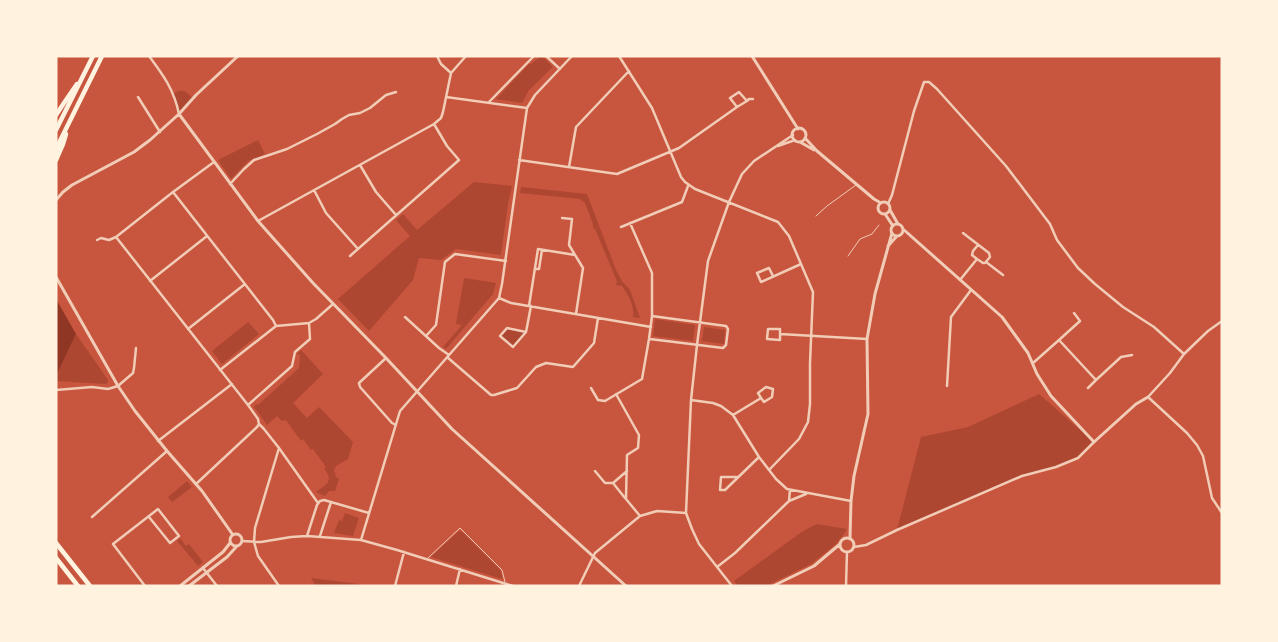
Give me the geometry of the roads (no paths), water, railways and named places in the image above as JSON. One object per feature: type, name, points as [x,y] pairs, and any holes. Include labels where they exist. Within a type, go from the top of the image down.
[{"type":"main road","points":[[56,130],[93,56]]},
{"type":"main road","points":[[56,149],[102,56]]},
{"type":"main road","points":[[56,115],[85,73]]},
{"type":"main road","points":[[56,160],[67,128]]},
{"type":"main road","points":[[56,543],[90,586]]},
{"type":"main road","points":[[56,558],[78,586]]},
{"type":"street","points":[[149,56],[165,77],[177,104],[179,114],[258,221],[313,283],[452,429],[626,586]]},
{"type":"street","points":[[56,200],[72,185],[134,152],[150,140],[238,56]]},
{"type":"street","points":[[437,56],[441,64],[451,73]]},
{"type":"street","points":[[258,221],[434,124],[443,112],[451,73],[466,56]]},
{"type":"street","points":[[489,102],[534,56]]},
{"type":"street","points":[[546,56],[560,69]]},
{"type":"street","points":[[361,540],[400,411],[499,298],[506,261],[527,108],[535,95],[572,56]]},
{"type":"street","points":[[619,56],[652,108],[681,177],[688,185],[778,222],[789,236],[813,292],[808,422],[799,439],[769,470]]},
{"type":"street","points":[[752,56],[788,115],[795,132],[795,140]]},
{"type":"street","points":[[570,167],[576,126],[629,71]]},
{"type":"street","points":[[1094,442],[1051,396],[1028,353],[1002,317],[903,229],[890,210],[888,204],[924,82],[929,82],[937,89],[1006,165],[1050,224],[1058,240],[1078,268],[1123,307],[1154,327],[1184,354]]},
{"type":"street","points":[[230,184],[254,160],[287,149],[318,134],[349,114],[360,113],[370,108],[386,95],[396,92]]},
{"type":"street","points":[[737,107],[730,98],[740,92],[747,101]]},
{"type":"street","points":[[138,97],[160,132]]},
{"type":"street","points":[[446,97],[527,108]]},
{"type":"street","points":[[519,160],[617,174],[679,148],[749,99],[753,100]]},
{"type":"street","points":[[350,256],[459,160],[447,146],[434,124]]},
{"type":"street","points":[[732,586],[699,544],[686,512],[691,400],[699,322],[708,261],[728,202],[742,174],[754,161],[802,129],[805,132],[805,138],[816,151],[874,199],[888,204]]},
{"type":"street","points":[[800,142],[805,138]]},
{"type":"street","points":[[774,147],[795,140],[816,151]]},
{"type":"street","points":[[97,240],[101,238],[109,240],[116,237],[214,162]]},
{"type":"street","points":[[360,165],[376,192],[396,215]]},
{"type":"street","points":[[621,227],[682,202],[688,185]]},
{"type":"street","points":[[314,190],[326,213],[358,249]]},
{"type":"street","points":[[173,192],[276,326]]},
{"type":"street","points":[[848,538],[851,523],[854,476],[868,414],[867,339],[874,294],[893,226],[885,214],[880,212],[874,199]]},
{"type":"street","points":[[878,207],[881,203]]},
{"type":"street","points":[[885,214],[890,210]]},
{"type":"street","points":[[562,218],[572,220],[568,254]]},
{"type":"street","points":[[591,388],[598,400],[604,401],[642,380],[650,339],[652,274],[630,223]]},
{"type":"street","points":[[893,226],[898,224]]},
{"type":"street","points":[[902,234],[903,229]]},
{"type":"street","points":[[892,233],[897,236]]},
{"type":"street","points":[[963,233],[989,253],[990,257],[986,262]]},
{"type":"street","points":[[888,246],[897,236],[902,234],[910,235]]},
{"type":"street","points":[[150,281],[207,236]]},
{"type":"street","points":[[116,237],[248,405],[258,419],[259,424],[279,448],[318,503]]},
{"type":"street","points":[[569,245],[583,268],[576,314]]},
{"type":"street","points":[[978,245],[972,255],[983,263],[986,262],[1003,275]]},
{"type":"street","points":[[526,332],[507,328],[500,336],[513,347],[526,332],[538,249],[575,255]]},
{"type":"street","points":[[426,336],[436,325],[445,262],[455,254],[506,261]]},
{"type":"street","points":[[960,280],[977,259]]},
{"type":"street","points":[[773,276],[769,268],[757,273],[761,282],[801,264]]},
{"type":"street","points":[[56,277],[118,386],[135,412],[196,484],[233,535]]},
{"type":"street","points":[[188,329],[245,284]]},
{"type":"street","points":[[947,386],[951,317],[971,290]]},
{"type":"street","points":[[499,298],[510,304],[651,327]]},
{"type":"street","points":[[220,370],[276,326],[309,323],[334,304]]},
{"type":"street","points":[[1034,363],[1080,321],[1074,314]]},
{"type":"street","points":[[650,339],[723,348],[726,346],[728,330],[726,326],[652,316]]},
{"type":"street","points":[[406,317],[494,395],[517,388],[536,367],[546,363],[573,367],[594,343],[598,318]]},
{"type":"street","points":[[828,555],[841,550],[851,551],[854,547],[866,545],[1022,476],[1056,467],[1078,458],[1136,404],[1148,397],[1184,354],[1208,331],[1222,321]]},
{"type":"street","points":[[248,405],[292,366],[295,352],[310,339],[309,323]]},
{"type":"street","points":[[768,329],[780,330],[780,334],[780,340],[767,339],[768,329]]},
{"type":"street","points":[[780,334],[867,339]]},
{"type":"street","points":[[1059,340],[1096,380]]},
{"type":"street","points":[[56,390],[92,387],[108,389],[118,386],[133,373],[136,348]]},
{"type":"street","points":[[1088,388],[1121,357],[1132,355]]},
{"type":"street","points":[[386,358],[359,384],[360,388],[396,425]]},
{"type":"street","points":[[158,441],[232,384]]},
{"type":"street","points":[[766,387],[773,389],[772,397],[764,402],[761,398],[758,393],[766,387]]},
{"type":"street","points":[[616,394],[639,435],[638,448],[627,455],[626,499]]},
{"type":"street","points":[[1148,397],[1187,433],[1197,445],[1203,456],[1212,498],[1222,513]]},
{"type":"street","points":[[733,415],[761,398]]},
{"type":"street","points":[[691,400],[713,403],[721,406],[733,415],[759,457],[783,486],[790,490],[807,494],[852,501]]},
{"type":"street","points":[[196,484],[259,424]]},
{"type":"street","points":[[279,448],[255,528],[254,542],[258,556],[279,586]]},
{"type":"street","points":[[92,518],[167,451]]},
{"type":"street","points":[[738,477],[721,476],[720,490],[725,490],[759,457]]},
{"type":"street","points":[[596,471],[605,483],[613,483],[627,471]]},
{"type":"street","points":[[613,483],[640,516]]},
{"type":"street","points":[[789,501],[790,490]]},
{"type":"street","points":[[717,567],[735,553],[789,501],[807,494]]},
{"type":"street","points":[[313,495],[369,513]]},
{"type":"street","points":[[307,536],[318,503],[324,500]]},
{"type":"street","points":[[320,536],[331,502]]},
{"type":"street","points":[[145,586],[113,544],[158,509],[179,536],[170,543],[149,517]]},
{"type":"street","points":[[579,586],[595,554],[640,516],[656,511],[686,512]]},
{"type":"street","points":[[233,535],[240,535],[242,541]]},
{"type":"street","points":[[180,586],[223,552],[233,535]]},
{"type":"street","points":[[242,541],[254,542],[307,536],[361,540],[513,586]]},
{"type":"street","points":[[848,538],[853,541],[854,547]]},
{"type":"street","points":[[773,586],[814,566],[840,544],[842,540],[848,538]]},
{"type":"street","points":[[189,586],[227,556],[242,541]]},
{"type":"street","points":[[230,543],[237,546]]},
{"type":"street","points":[[840,544],[841,550]]},
{"type":"street","points":[[395,586],[404,552]]},
{"type":"street","points":[[846,586],[847,552]]},
{"type":"street","points":[[203,568],[217,586]]},
{"type":"street","points":[[456,586],[460,569]]},
{"type":"lane","points":[[816,216],[856,185]]},
{"type":"lane","points":[[848,256],[860,239],[872,234],[879,225]]},
{"type":"lane","points":[[427,559],[460,528],[502,570],[506,583]]}]
